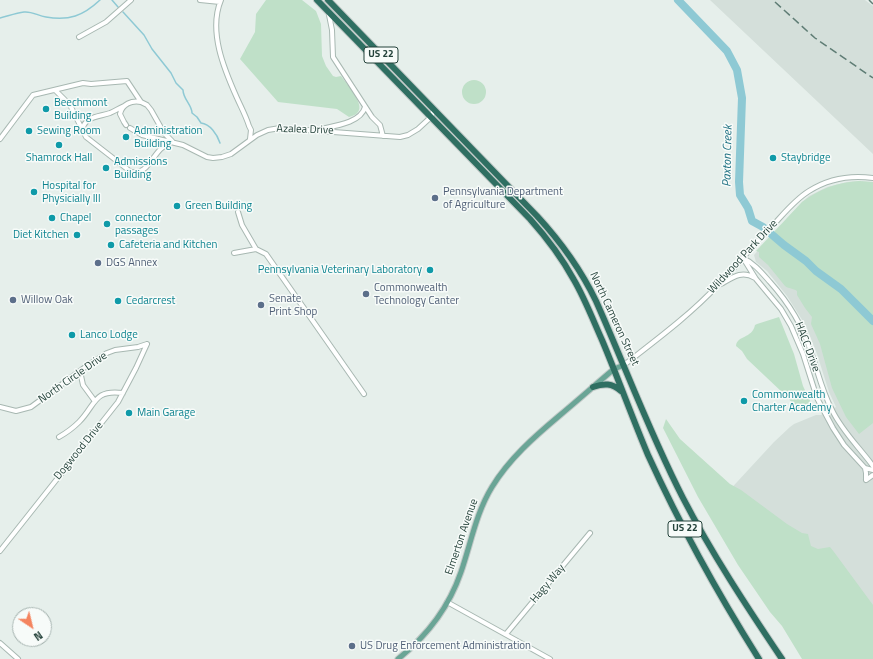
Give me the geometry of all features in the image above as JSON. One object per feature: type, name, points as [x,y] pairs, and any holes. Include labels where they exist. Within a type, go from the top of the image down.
[{"type":"highway","name":"North Cameron Street","points":[[317,0],[530,219],[556,251],[580,290],[649,456],[690,539],[723,600],[759,659]]},
{"type":"highway","name":"North Cameron Street","points":[[328,0],[537,216],[567,252],[591,290],[662,453],[694,519],[729,578],[782,659]]},
{"type":"highway","points":[[593,387],[602,384],[610,384],[622,392]]},
{"type":"main road","name":"Elmerton Avenue","points":[[398,659],[428,631],[447,602],[461,572],[480,512],[497,479],[529,442],[614,369],[624,365]]},
{"type":"street","points":[[79,37],[106,22],[131,0]]},
{"type":"street","points":[[200,0],[221,1],[217,21],[220,49],[231,84],[251,130],[250,139]]},
{"type":"street","points":[[325,7],[331,22],[333,57],[366,107],[382,128],[383,136]]},
{"type":"street","points":[[0,139],[30,98],[38,93],[83,83],[91,84],[127,81],[141,102],[150,108],[164,134],[172,142],[160,148],[145,168],[133,172],[88,139],[82,131],[70,105],[55,90]]},
{"type":"street","points":[[82,131],[84,125],[90,118],[110,113],[135,102],[141,102]]},
{"type":"street","points":[[124,106],[120,114],[126,125]]},
{"type":"street","points":[[314,130],[351,121],[363,113],[366,107]]},
{"type":"street","name":"Azalea Drive","points":[[130,128],[145,136],[172,142],[213,158],[231,154],[250,139],[263,132],[274,129],[285,128],[400,137],[408,135],[418,129],[436,112]]},
{"type":"street","name":"Wildwood Park Drive","points":[[624,365],[680,320],[717,286],[799,198],[816,186],[829,181],[846,178],[873,178]]},
{"type":"street","points":[[238,212],[242,225],[256,249],[266,254],[364,394]]},
{"type":"street","points":[[234,253],[256,249]]},
{"type":"street","name":"HACC Drive","points":[[743,258],[756,279],[775,300],[791,326],[803,354],[817,398],[827,419],[844,445],[865,468]]},
{"type":"street","name":"HACC Drive","points":[[743,258],[750,261],[772,283],[794,314],[807,342],[831,409],[851,440],[872,464]]},
{"type":"street","points":[[717,286],[739,274],[749,275],[756,279]]},
{"type":"street","name":"North Circle Drive","points":[[0,406],[16,411],[31,407],[80,371],[111,352],[143,347],[147,344]]},
{"type":"street","name":"Dogwood Drive","points":[[0,551],[114,408],[123,394],[147,344]]},
{"type":"street","points":[[80,371],[83,385],[94,400]]},
{"type":"street","points":[[59,437],[79,422],[90,408],[94,400],[111,392],[123,394]]},
{"type":"street","points":[[873,470],[865,468],[866,480],[873,475]]},
{"type":"street","name":"Hagy Way","points":[[506,634],[590,533]]},
{"type":"street","points":[[447,602],[550,659]]},
{"type":"street","points":[[0,644],[18,659]]},
{"type":"shaded area","points":[[710,0],[865,0],[873,6],[873,154]]},
{"type":"shaded area","points":[[847,182],[873,182],[873,659],[713,508],[774,442],[790,427],[816,415],[821,415],[836,407],[829,392],[806,326],[787,296],[767,271],[756,262],[754,255],[809,196],[827,187]]},
{"type":"green space","points":[[266,0],[302,0],[316,11],[321,24],[322,56],[326,66],[333,76],[341,76],[357,99],[359,108],[356,114],[349,117],[337,109],[278,102],[240,59],[255,32],[256,14]]},
{"type":"green space","points":[[474,80],[479,81],[485,87],[485,97],[479,103],[474,104],[469,103],[463,97],[462,92],[463,87],[469,81]]},
{"type":"green space","points":[[859,181],[873,182],[873,423],[859,434],[846,417],[832,388],[820,344],[811,324],[812,317],[797,295],[797,291],[785,286],[768,265],[759,257],[759,252],[756,251],[808,197],[836,185]]},
{"type":"green space","points":[[779,317],[794,354],[803,386],[812,405],[809,409],[802,413],[747,359],[742,351],[736,346],[739,340],[751,333],[755,325]]},
{"type":"green space","points":[[666,419],[680,439],[730,484],[741,490],[787,524],[802,533],[808,534],[811,546],[818,549],[830,547],[873,605],[873,659],[802,659],[782,626],[770,612],[738,565],[698,497],[663,428]]},
{"type":"waterway","points":[[0,18],[27,12],[46,17],[69,18],[88,10],[100,0]]},
{"type":"waterway","points":[[112,0],[118,7]]},
{"type":"waterway","name":"Paxton Creek","points":[[678,0],[727,51],[737,70],[742,98],[739,182],[740,195],[748,208],[752,221],[763,227],[806,261],[816,271],[841,289],[873,321]]},
{"type":"waterway","points":[[123,12],[144,35],[152,49],[171,73],[176,83],[183,90],[184,96],[191,107],[192,113],[201,123],[207,125],[213,130],[220,143]]},
{"type":"railway","points":[[869,0],[873,4]]},
{"type":"railway","points":[[775,2],[815,38],[873,78]]},
{"type":"place","name":"Beechmont Building","points":[[46,109]]},
{"type":"place","name":"Sewing Room","points":[[29,131]]},
{"type":"place","name":"Administration Building","points":[[126,137]]},
{"type":"place","name":"Shamrock Hall","points":[[59,145]]},
{"type":"place","name":"Staybridge","points":[[773,158]]},
{"type":"place","name":"Admissions Building","points":[[106,168]]},
{"type":"place","name":"Hospital for Physicially Ill","points":[[34,192]]},
{"type":"place","name":"Pennsylvania Department of Agriculture","points":[[435,198]]},
{"type":"place","name":"Green Building","points":[[177,206]]},
{"type":"place","name":"Chapel","points":[[52,218]]},
{"type":"place","name":"connector passages","points":[[107,224]]},
{"type":"place","name":"Diet Kitchen","points":[[77,235]]},
{"type":"place","name":"Cafeteria and Kitchen","points":[[111,245]]},
{"type":"place","name":"DGS Annex","points":[[98,263]]},
{"type":"place","name":"Pennsylvania Veterinary Laboratory","points":[[430,270]]},
{"type":"place","name":"Commonwealth Technology Canter","points":[[366,294]]},
{"type":"place","name":"Willow Oak","points":[[13,300]]},
{"type":"place","name":"Cedarcrest","points":[[118,301]]},
{"type":"place","name":"Senate Print Shop","points":[[261,305]]},
{"type":"place","name":"Lanco Lodge","points":[[72,335]]},
{"type":"place","name":"Commonwealth Charter Academy","points":[[744,401]]},
{"type":"place","name":"Main Garage","points":[[129,413]]},
{"type":"place","name":"US Drug Enforcement Administration","points":[[352,646]]}]
